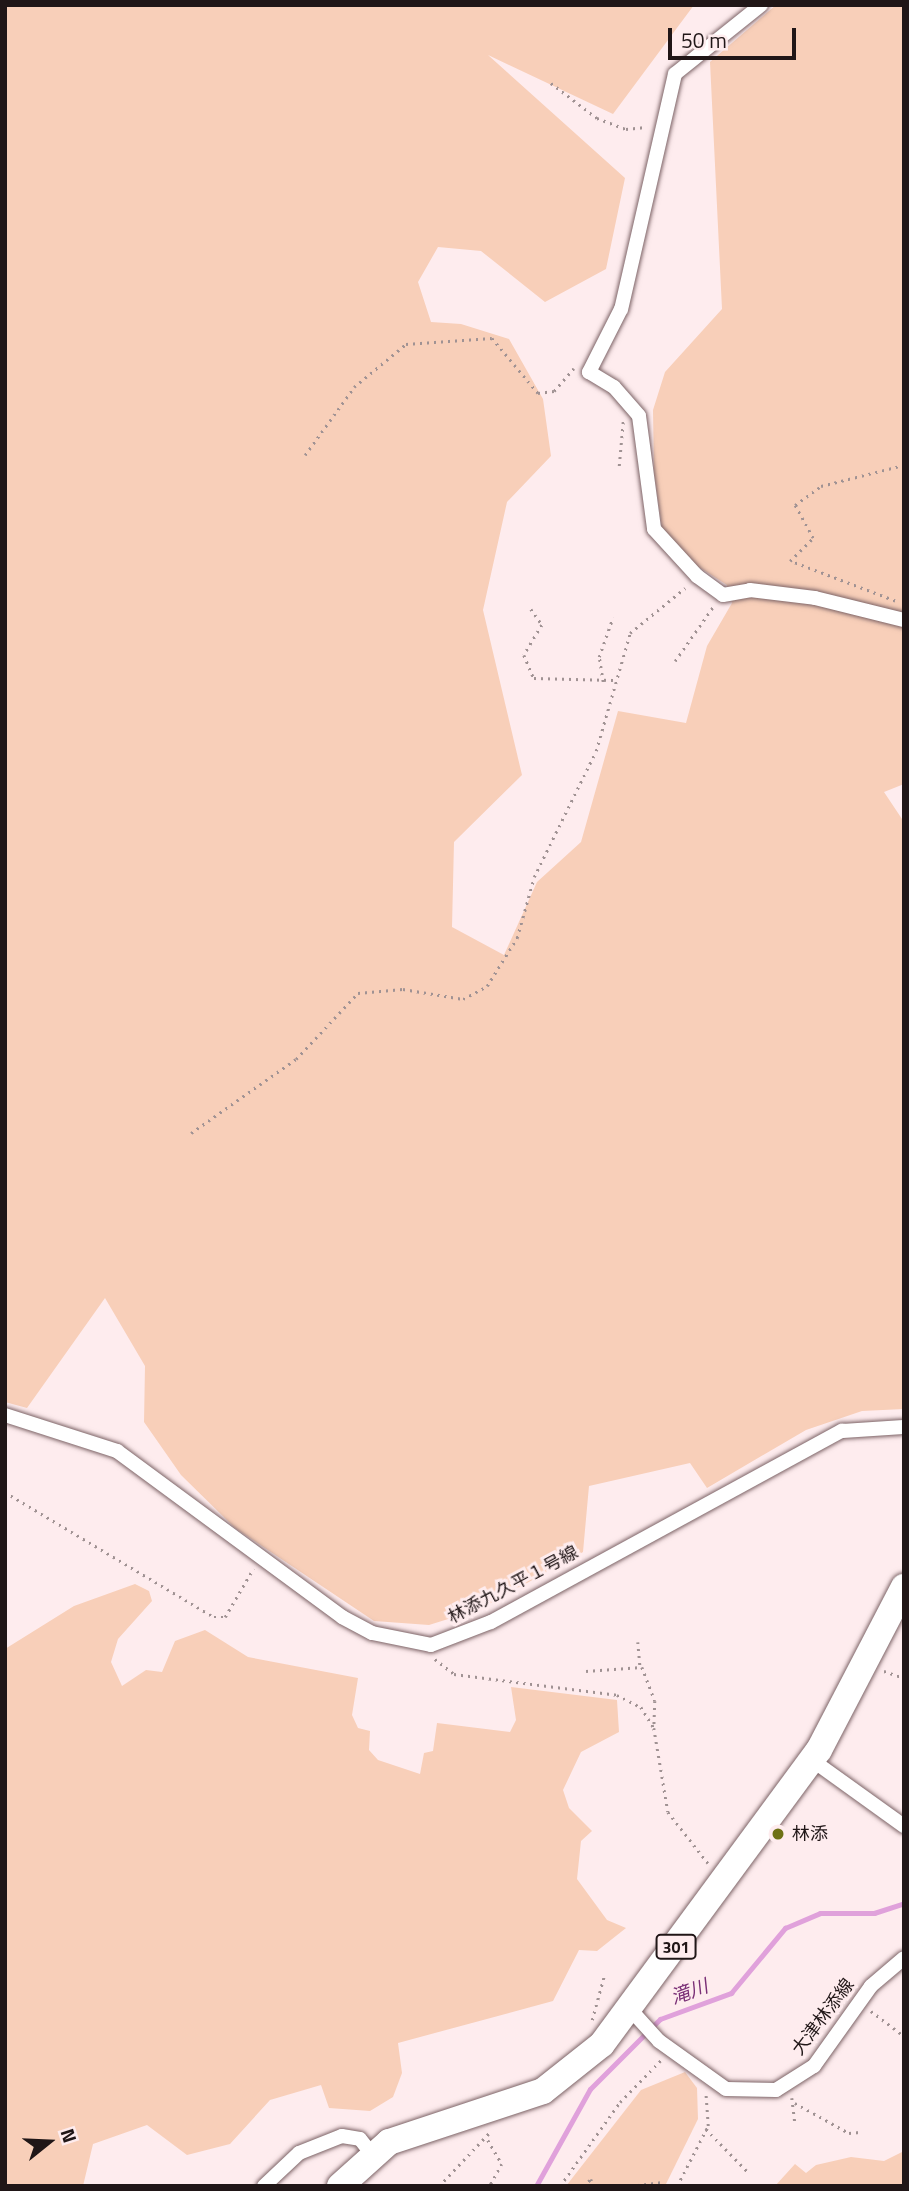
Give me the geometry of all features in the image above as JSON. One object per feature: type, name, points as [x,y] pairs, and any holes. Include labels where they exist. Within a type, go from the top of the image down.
[{"type":"highway","name":"301","points":[[340,2186],[371,2153],[408,2133],[485,2112],[561,2081],[638,2016],[725,1880],[812,1760],[904,1587]]},
{"type":"street","points":[[761,5],[675,74],[621,309],[589,372],[614,387],[639,416],[654,529],[697,576],[723,595],[750,590],[815,598],[904,620]]},
{"type":"street","points":[[5,1415],[117,1451],[264,1559],[372,1633],[431,1645]]},
{"type":"street","name":"林添九久平１号線","points":[[431,1645],[491,1622],[842,1430],[904,1427]]},
{"type":"street","points":[[812,1760],[904,1826]]},
{"type":"street","name":"大津林添線","points":[[638,2016],[664,2044],[706,2074],[739,2092],[786,2085],[814,2066],[887,1968],[904,1958]]},
{"type":"street","points":[[264,2186],[299,2153],[342,2136],[360,2139],[371,2153]]},
{"type":"path","points":[[551,83],[614,125],[663,125]]},
{"type":"path","points":[[305,455],[355,387],[406,344],[492,338],[538,393],[554,391],[572,368],[589,372]]},
{"type":"path","points":[[619,409],[619,466]]},
{"type":"path","points":[[899,604],[790,561],[814,538],[795,505],[821,486],[904,465]]},
{"type":"path","points":[[191,1133],[296,1059],[358,993],[403,989],[463,999],[487,986],[517,938],[534,877],[596,751],[614,680],[631,633],[697,576]]},
{"type":"path","points":[[675,661],[723,595]]},
{"type":"path","points":[[531,610],[542,625],[524,655],[534,678],[603,682],[614,680]]},
{"type":"path","points":[[603,682],[599,657],[613,617]]},
{"type":"path","points":[[5,1492],[214,1617],[225,1617],[264,1559]]},
{"type":"path","points":[[638,1642],[640,1667],[656,1701],[654,1726],[668,1812],[725,1880]]},
{"type":"path","points":[[431,1645],[442,1669],[454,1674],[617,1695],[641,1707],[654,1726]]},
{"type":"path","points":[[586,1671],[640,1667]]},
{"type":"path","points":[[602,2044],[591,2024],[604,1976]]},
{"type":"path","points":[[858,2006],[883,2016],[904,2036]]},
{"type":"path","points":[[560,2186],[664,2044]]},
{"type":"path","points":[[677,2186],[706,2129],[706,2074]]},
{"type":"path","points":[[786,2085],[795,2103],[795,2121]]},
{"type":"path","points":[[795,2103],[849,2133],[860,2132]]},
{"type":"path","points":[[485,2112],[488,2140],[502,2164],[490,2186]]},
{"type":"path","points":[[706,2129],[747,2171]]},
{"type":"path","points":[[439,2186],[488,2140]]},
{"type":"path","points":[[583,2186],[591,2179],[593,2186]]},
{"type":"path","points":[[630,2186],[663,2182]]},
{"type":"shaded area","points":[[5,5],[694,5],[613,114],[488,55],[625,178],[606,269],[545,302],[481,251],[438,247],[418,282],[431,322],[461,324],[509,339],[543,399],[551,456],[507,502],[483,610],[522,775],[454,842],[452,927],[504,955],[537,882],[581,842],[618,711],[686,723],[707,646],[732,603],[727,585],[675,552],[662,528],[654,472],[653,410],[665,372],[722,309],[710,62],[776,5],[904,5],[904,784],[884,792],[904,822],[904,1409],[862,1411],[806,1430],[707,1488],[690,1463],[589,1486],[583,1552],[480,1609],[429,1625],[374,1621],[235,1528],[181,1475],[144,1422],[145,1366],[105,1298],[27,1408],[5,1402]]},
{"type":"shaded area","points":[[135,1584],[149,1591],[152,1601],[118,1639],[111,1662],[122,1686],[146,1670],[162,1672],[175,1641],[205,1630],[248,1657],[358,1678],[352,1715],[358,1728],[370,1731],[369,1750],[378,1760],[420,1774],[424,1753],[433,1751],[437,1723],[510,1732],[516,1720],[511,1687],[617,1700],[619,1732],[581,1752],[563,1790],[569,1808],[592,1831],[581,1841],[577,1879],[607,1920],[626,1928],[597,1951],[579,1950],[553,2001],[398,2043],[402,2073],[393,2097],[370,2111],[329,2108],[321,2085],[270,2100],[230,2144],[187,2155],[147,2125],[93,2144],[83,2186],[5,2186],[5,1649],[74,1606]]},
{"type":"shaded area","points":[[685,2072],[697,2088],[698,2119],[665,2186],[566,2186],[641,2090]]},
{"type":"shaded area","points":[[904,2151],[904,2186],[775,2186],[795,2164],[806,2173],[816,2165],[851,2157],[884,2161]]},
{"type":"waterway","name":"滝川","points":[[536,2186],[590,2089],[660,2019],[731,1993],[785,1928],[820,1913],[874,1913],[904,1903]]},
{"type":"place","name":"林添","points":[[778,1834]]}]
